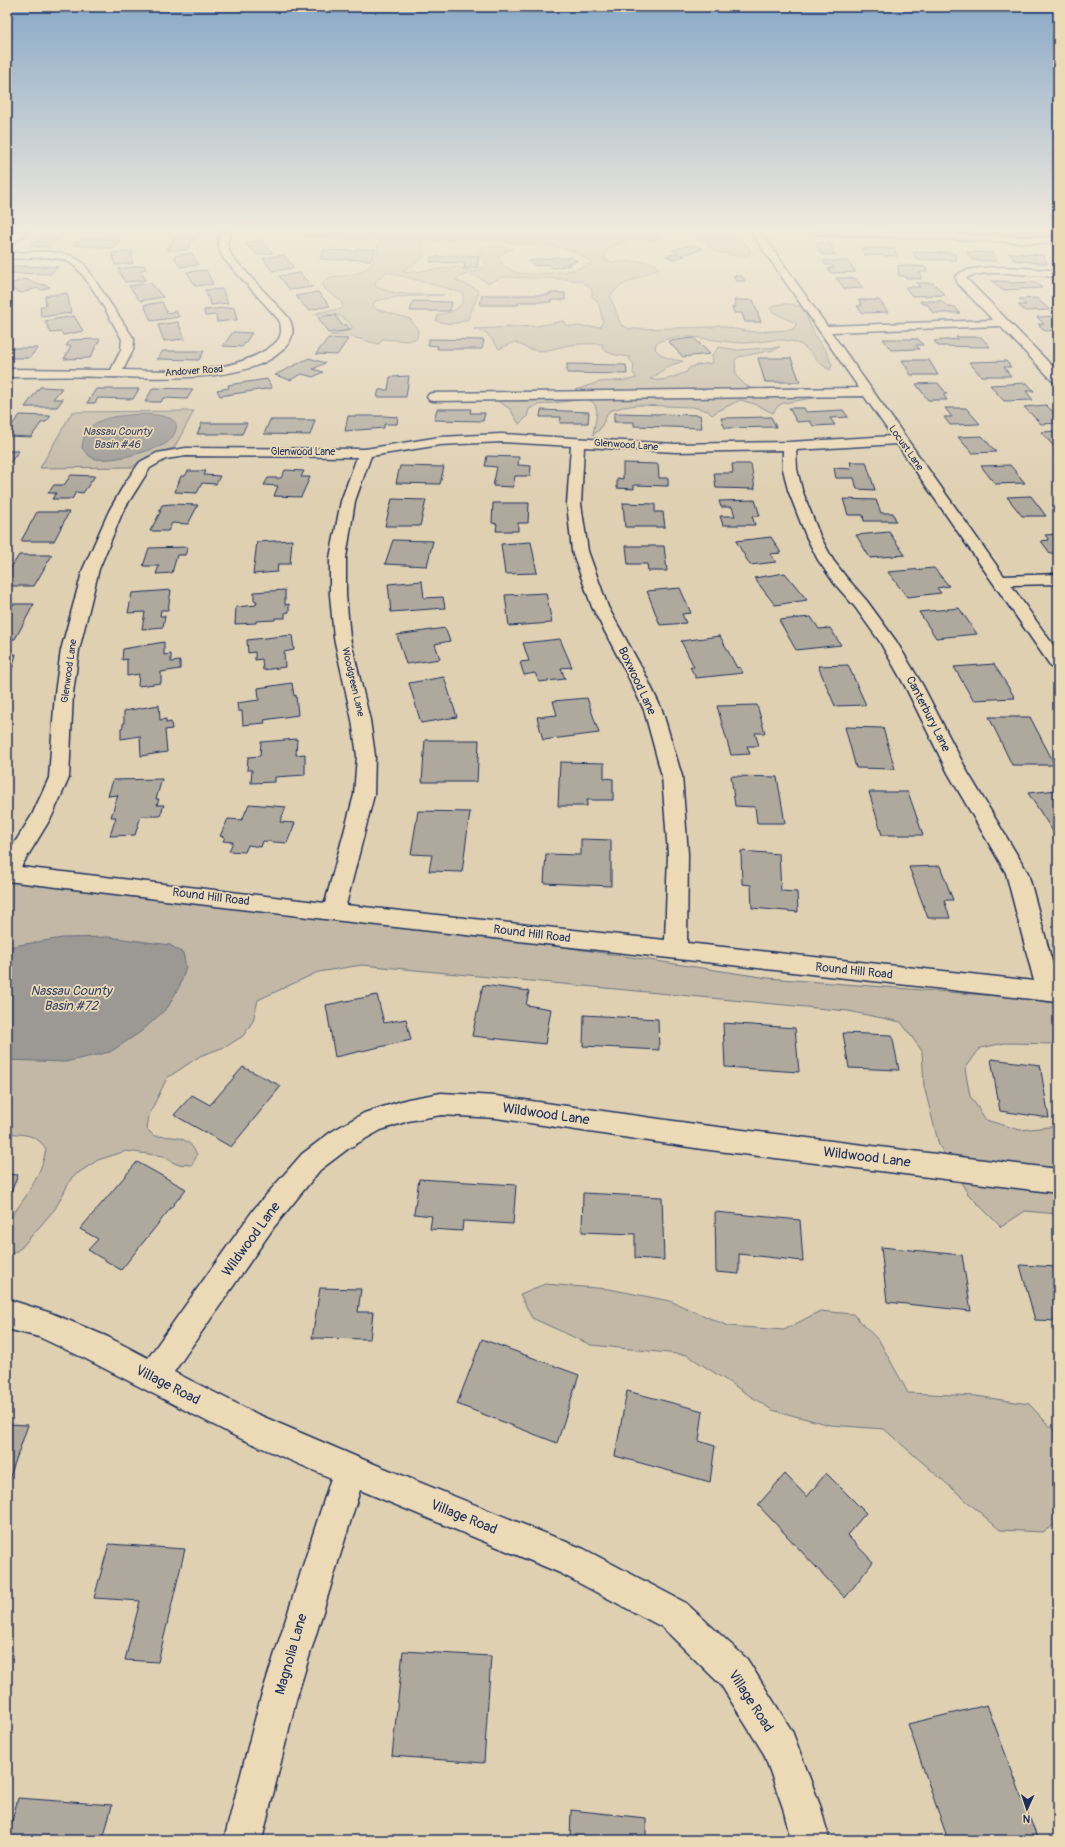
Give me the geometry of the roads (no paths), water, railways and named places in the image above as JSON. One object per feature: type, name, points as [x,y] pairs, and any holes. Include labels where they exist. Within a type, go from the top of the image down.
[{"type":"street","points":[[114,317],[128,338],[127,350],[115,373]]},
{"type":"street","name":"Andover Road","points":[[11,373],[180,373],[216,370],[254,362],[274,352],[283,344],[288,334],[288,327],[282,317]]},
{"type":"street","name":"Locust Lane","points":[[815,317],[1058,664]]},
{"type":"street","points":[[997,317],[1058,379]]},
{"type":"street","points":[[823,329],[1003,323]]},
{"type":"street","points":[[7,383],[11,373]]},
{"type":"street","points":[[433,397],[867,392]]},
{"type":"street","name":"Glenwood Lane","points":[[7,872],[42,816],[59,778],[64,693],[70,650],[91,569],[116,511],[132,483],[145,465],[162,456],[186,452],[365,453],[440,441],[501,438],[676,448],[789,446],[900,440]]},
{"type":"street","name":"Boxwood Lane","points":[[578,442],[574,504],[580,551],[600,607],[636,674],[653,710],[672,776],[678,854],[676,951]]},
{"type":"street","name":"Canterbury Lane","points":[[789,446],[790,469],[813,536],[833,570],[862,604],[888,641],[914,686],[958,773],[1017,873],[1053,993]]},
{"type":"street","name":"Woodgreen Lane","points":[[333,912],[364,795],[366,756],[361,720],[342,638],[338,595],[338,558],[348,501],[365,453]]},
{"type":"street","points":[[1001,581],[1058,579]]},
{"type":"street","name":"Round Hill Road","points":[[7,872],[333,912],[1053,993]]},
{"type":"street","name":"Wildwood Lane","points":[[153,1376],[264,1218],[311,1162],[340,1140],[373,1122],[408,1110],[441,1104],[496,1107],[702,1137],[1058,1182]]},
{"type":"street","name":"Village Road","points":[[7,1314],[41,1323],[153,1376],[246,1424],[350,1470],[572,1561],[674,1615],[734,1672],[779,1744],[802,1808],[810,1840]]},
{"type":"street","name":"Magnolia Lane","points":[[243,1840],[252,1796],[292,1646],[350,1470]]},
{"type":"water","name":"Nassau County Basin #46","points":[[144,414],[166,417],[175,422],[175,432],[168,442],[159,447],[141,453],[103,460],[96,459],[88,455],[82,448],[84,437],[89,429],[96,423],[113,417]]},
{"type":"water","name":"Nassau County Basin #72","points":[[108,937],[170,945],[183,953],[186,967],[180,985],[168,1007],[142,1031],[110,1052],[65,1062],[7,1060],[7,947],[62,938]]}]
